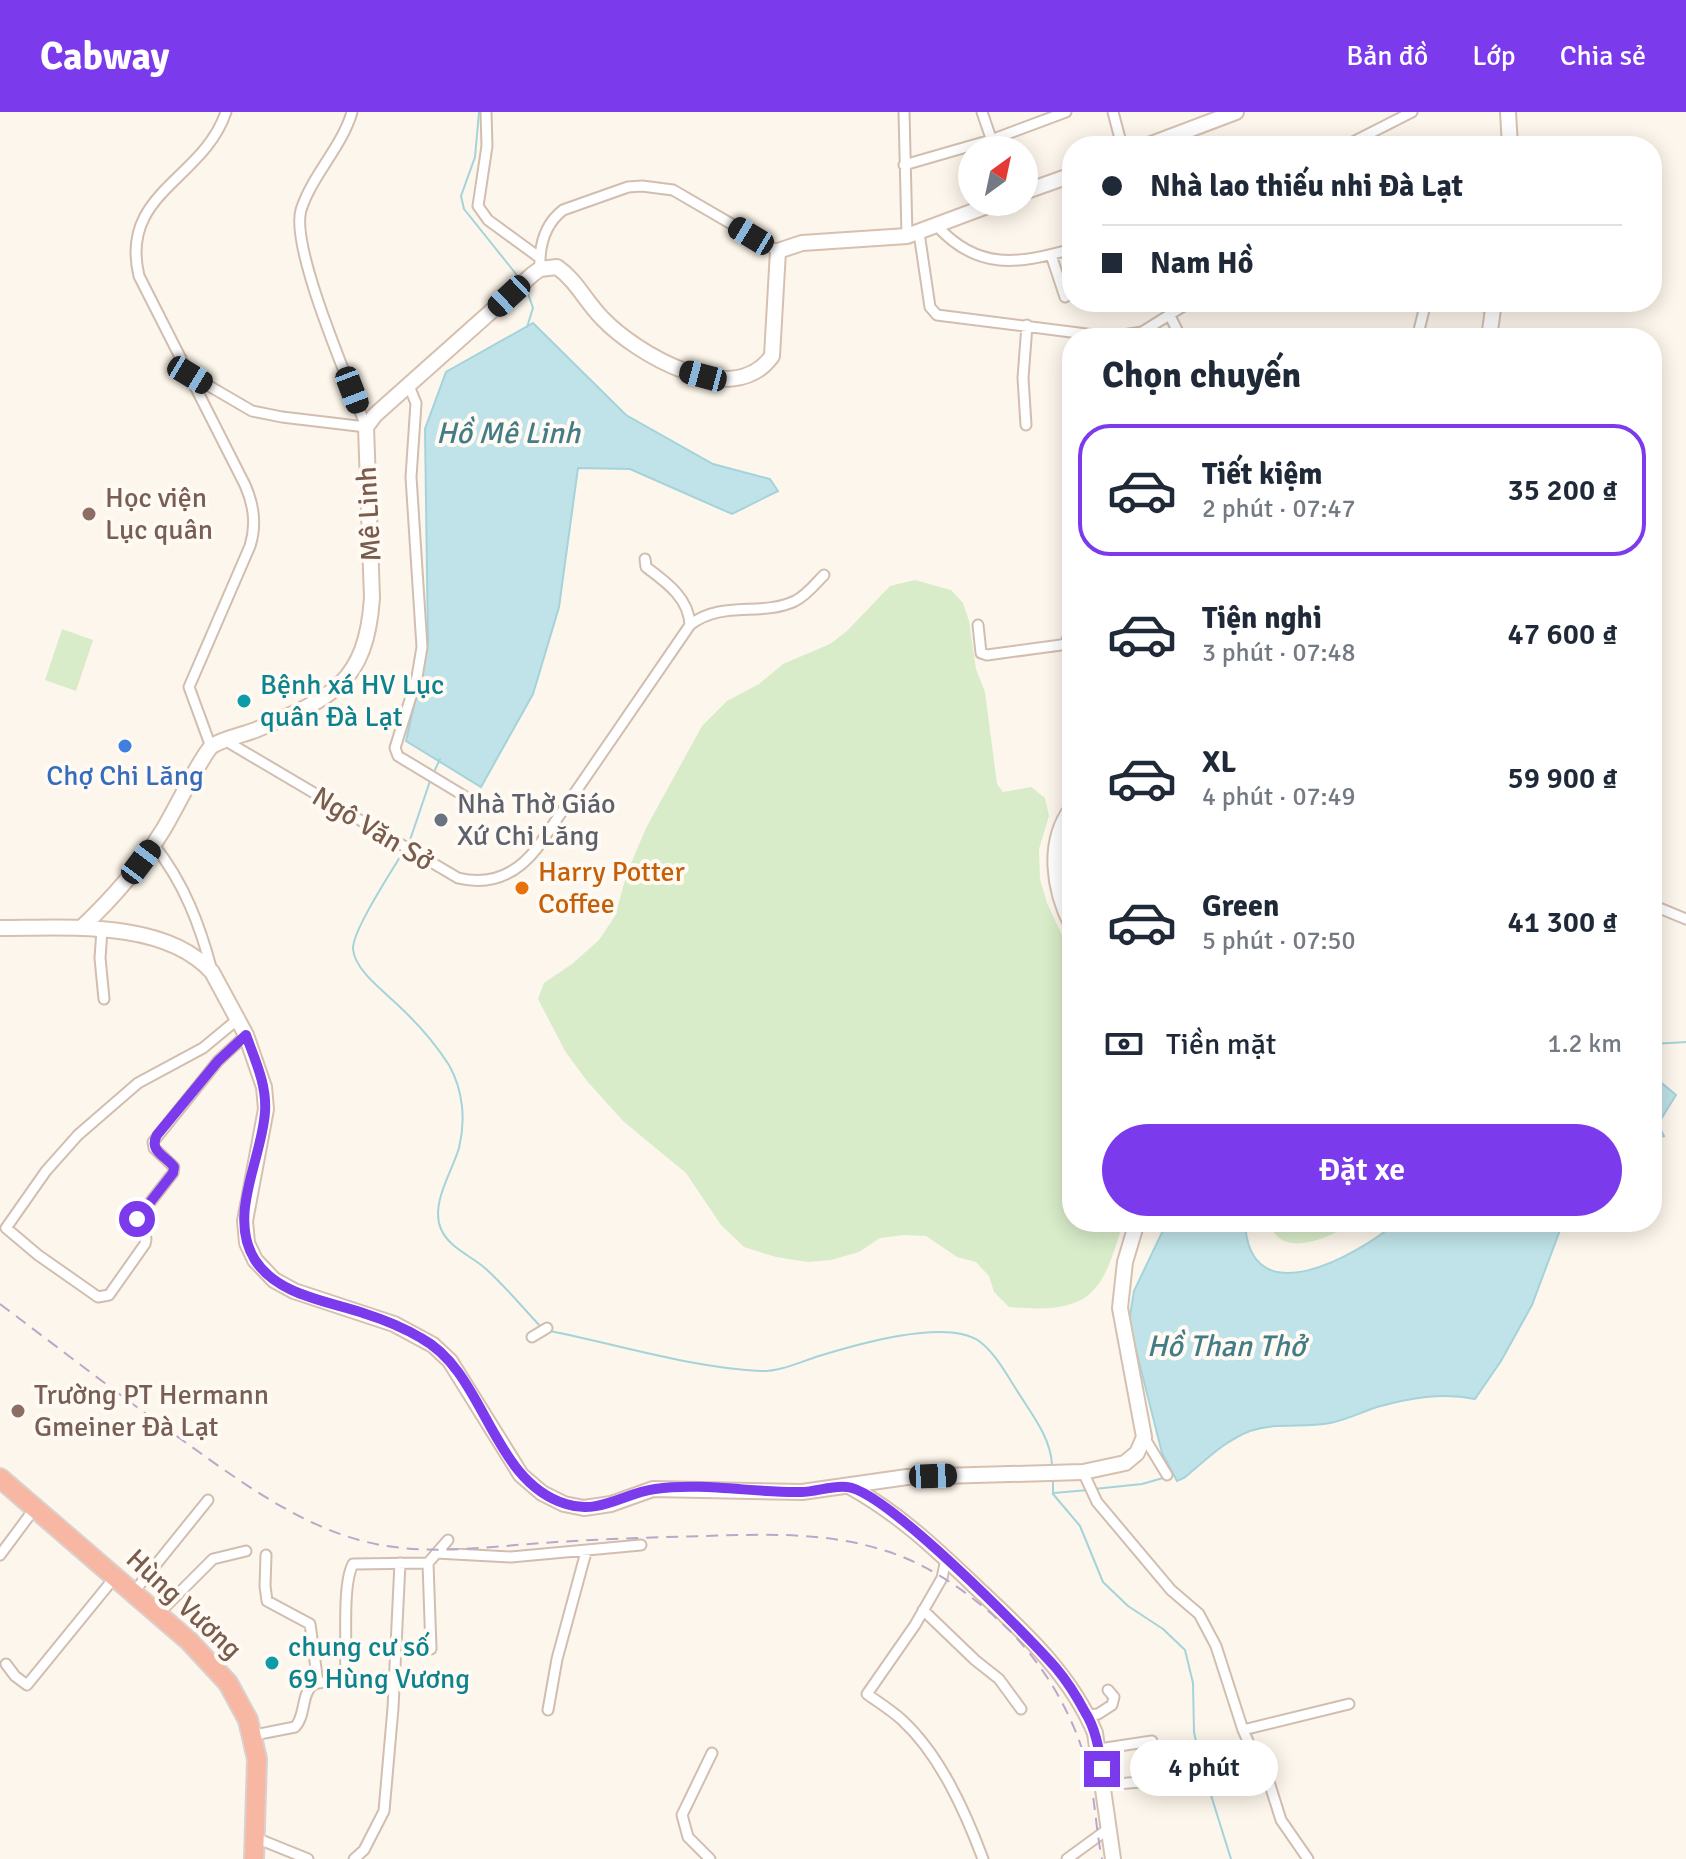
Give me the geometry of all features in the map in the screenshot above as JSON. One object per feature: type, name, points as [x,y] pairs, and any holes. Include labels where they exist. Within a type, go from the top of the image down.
[{"type":"highway","name":"Hùng Vương","points":[[0,1478],[215,1667],[237,1698],[254,1735],[258,1780],[254,1859]]},
{"type":"street","points":[[81,928],[129,878],[154,845],[211,747],[189,687],[250,546],[254,521],[251,498],[139,276],[135,237],[138,225],[156,200],[209,145],[226,112]]},
{"type":"street","points":[[190,375],[252,411],[366,427],[308,272],[300,243],[299,223],[304,205],[352,112]]},
{"type":"street","points":[[486,112],[487,146],[478,206],[488,220],[538,267],[557,267],[565,273],[603,319],[658,360],[679,369],[724,379],[753,374],[772,356],[778,251],[802,243],[913,234],[962,216]]},
{"type":"street","points":[[904,112],[904,165],[913,234],[931,311],[945,317],[1062,330]]},
{"type":"street","points":[[982,112],[990,136]]},
{"type":"street","points":[[1013,136],[1066,112]]},
{"type":"street","points":[[1113,112],[1119,136]]},
{"type":"street","points":[[1165,136],[1198,118],[1236,112]]},
{"type":"street","points":[[1365,136],[1412,112]]},
{"type":"street","points":[[1508,112],[1509,136]]},
{"type":"street","points":[[904,165],[958,153]]},
{"type":"street","points":[[1038,187],[1062,179]]},
{"type":"street","name":"Mê Linh","points":[[211,747],[258,729],[318,700],[344,683],[357,665],[370,625],[372,598],[366,427],[375,415],[538,267],[552,220],[563,210],[621,189],[642,186],[664,188],[682,193],[778,251]]},
{"type":"street","points":[[937,226],[961,248],[987,259],[1014,261],[1062,252]]},
{"type":"street","points":[[1051,255],[1062,288]]},
{"type":"street","points":[[1149,328],[1176,312]]},
{"type":"street","points":[[1170,316],[1176,328]]},
{"type":"street","points":[[1026,425],[1023,378],[1027,325]]},
{"type":"street","points":[[409,386],[416,403],[411,477],[422,647],[417,677],[395,748],[398,756],[466,797]]},
{"type":"street","points":[[645,559],[646,567],[673,590],[688,608],[690,625],[706,614],[717,611],[776,607],[793,602],[809,592],[824,575]]},
{"type":"street","name":"Ngô Văn Sở","points":[[226,741],[458,878],[468,881],[498,879],[528,860],[690,625]]},
{"type":"street","points":[[978,625],[979,649],[987,655],[1062,645]]},
{"type":"street","points":[[1062,829],[1055,858],[1057,883],[1062,897]]},
{"type":"street","points":[[154,845],[178,879],[199,924],[212,972],[246,1035],[260,1072],[266,1109],[245,1210],[245,1232],[255,1260],[274,1280],[294,1291],[394,1324],[433,1345],[450,1361],[521,1475],[542,1493],[564,1504],[584,1508],[611,1504],[653,1489],[802,1492],[907,1477],[1079,1472],[1125,1463],[1137,1453],[1144,1437]]},
{"type":"street","points":[[1662,909],[1686,919]]},
{"type":"street","points":[[0,928],[81,928],[156,939],[197,957],[212,972]]},
{"type":"street","points":[[102,930],[100,958],[104,999]]},
{"type":"street","points":[[238,1019],[203,1048],[138,1083],[78,1135],[46,1171],[6,1228],[38,1255],[98,1297],[109,1295],[145,1244],[146,1239],[137,1219],[173,1173],[174,1167],[154,1148],[153,1142],[218,1061],[246,1035]]},
{"type":"street","points":[[1134,1232],[1125,1262],[1120,1308],[1144,1437],[1167,1475]]},
{"type":"street","points":[[532,1337],[547,1328]]},
{"type":"street","points":[[1079,1472],[1097,1502],[1171,1590],[1199,1614],[1216,1646],[1243,1730],[1269,1782],[1281,1820],[1308,1859]]},
{"type":"street","points":[[849,1486],[885,1506],[946,1559],[1021,1630],[1059,1672],[1087,1715],[1099,1749],[1113,1859]]},
{"type":"street","points":[[133,1593],[208,1500]]},
{"type":"street","points":[[0,1555],[35,1508]]},
{"type":"street","points":[[431,1649],[428,1563],[448,1540]]},
{"type":"street","points":[[436,1553],[511,1557],[641,1545]]},
{"type":"street","points":[[157,1615],[213,1559],[246,1551]]},
{"type":"street","points":[[548,1710],[557,1659],[586,1552]]},
{"type":"street","points":[[266,1555],[267,1601],[310,1624],[318,1683]]},
{"type":"street","points":[[946,1559],[942,1578],[867,1694],[902,1720],[944,1775],[983,1859]]},
{"type":"street","points":[[254,1735],[298,1725],[308,1690],[318,1683],[345,1681],[352,1565],[356,1562],[428,1563]]},
{"type":"street","points":[[354,1859],[364,1850],[384,1811],[400,1563]]},
{"type":"street","points":[[6,1664],[27,1685],[115,1577]]},
{"type":"street","points":[[923,1610],[999,1679],[1021,1709]]},
{"type":"street","points":[[1087,1715],[1098,1714],[1112,1705],[1114,1697],[1108,1690]]},
{"type":"street","points":[[1243,1730],[1349,1704]]},
{"type":"street","points":[[1099,1749],[1152,1741]]},
{"type":"street","points":[[710,1859],[688,1837],[682,1815],[712,1753]]},
{"type":"street","points":[[1103,1785],[1154,1781]]},
{"type":"street","points":[[1067,1859],[1108,1829]]},
{"type":"street","points":[[256,1838],[308,1859]]},
{"type":"green space","points":[[915,580],[951,590],[963,603],[969,621],[976,669],[985,692],[997,784],[1003,792],[1031,787],[1045,798],[1049,816],[1039,849],[1040,879],[1062,935],[1062,1232],[1120,1232],[1099,1283],[1075,1303],[1058,1307],[1009,1307],[994,1292],[989,1276],[976,1262],[957,1257],[926,1236],[880,1238],[859,1252],[831,1260],[808,1262],[776,1257],[744,1247],[721,1225],[686,1173],[623,1121],[587,1081],[565,1051],[538,999],[544,983],[599,940],[615,916],[627,873],[646,828],[702,726],[727,701],[759,684],[783,664],[830,644],[847,631],[890,586]]},
{"type":"green space","points":[[62,629],[93,640],[76,691],[45,680]]},
{"type":"green space","points":[[1274,1232],[1336,1232],[1307,1242],[1288,1242]]},
{"type":"water","name":"Hồ Mê Linh","points":[[533,323],[626,415],[713,464],[770,479],[778,491],[732,514],[630,469],[578,468],[559,607],[533,694],[481,787],[406,741],[428,644],[425,429],[446,372]]},
{"type":"water","points":[[1662,1083],[1676,1095],[1662,1118]]},
{"type":"water","name":"Hồ Than Thở","points":[[1162,1232],[1247,1232],[1251,1251],[1265,1267],[1285,1273],[1333,1262],[1383,1232],[1559,1232],[1532,1305],[1501,1361],[1475,1399],[1426,1397],[1377,1407],[1330,1423],[1260,1428],[1232,1440],[1177,1481],[1162,1453],[1129,1322],[1134,1291]]},
{"type":"waterway","points":[[479,112],[475,157],[461,196],[464,209],[520,279]]},
{"type":"waterway","points":[[526,288],[533,308],[527,327]]},
{"type":"waterway","points":[[434,772],[440,759]]},
{"type":"waterway","points":[[409,843],[430,781]]},
{"type":"waterway","points":[[403,852],[354,940],[355,958],[373,982],[433,1043],[449,1065],[457,1085],[463,1116],[461,1137],[440,1199],[438,1219],[441,1229],[455,1247],[493,1276],[541,1327]]},
{"type":"waterway","points":[[1662,1043],[1686,1042]]},
{"type":"waterway","points":[[550,1331],[680,1360],[760,1371],[782,1368],[900,1336],[945,1332],[964,1335],[979,1341],[999,1363],[1044,1435],[1052,1465]]},
{"type":"waterway","points":[[1094,1489],[1142,1484],[1163,1478]]},
{"type":"waterway","points":[[1053,1479],[1053,1494],[1080,1526],[1103,1582],[1128,1606],[1163,1629],[1185,1650],[1193,1683],[1194,1732],[1200,1760],[1231,1859]]},
{"type":"waterway","points":[[1054,1493],[1088,1490]]},
{"type":"railway","points":[[0,1304],[251,1488],[293,1513],[359,1540],[432,1550],[631,1538],[795,1536],[861,1544],[900,1556],[934,1572],[966,1593],[1009,1630],[1054,1689],[1072,1722],[1085,1758],[1102,1859]]},
{"type":"place","name":"Học viện Lục quân","points":[[89,514]]},
{"type":"place","name":"Bệnh xá HV Lục quân Đà Lạt","points":[[244,701]]},
{"type":"place","name":"Chợ Chi Lăng","points":[[125,746]]},
{"type":"place","name":"Nhà Thờ Giáo Xứ Chi Lăng","points":[[441,820]]},
{"type":"place","name":"Harry Potter Coffee","points":[[522,888]]},
{"type":"place","name":"Trường PT Hermann Gmeiner Đà Lạt","points":[[18,1411]]},
{"type":"place","name":"chung cư số 69 Hùng Vương","points":[[272,1663]]},
{"type":"route","points":[[137,1219],[173,1173],[171,1162],[154,1148],[157,1135],[218,1061],[246,1035],[260,1072],[266,1109],[245,1210],[245,1232],[255,1260],[274,1280],[313,1298],[394,1324],[433,1345],[450,1361],[521,1475],[542,1493],[564,1504],[584,1508],[611,1504],[653,1489],[686,1487],[802,1492],[849,1486],[885,1506],[1021,1630],[1059,1672],[1095,1733],[1102,1769]]}]
